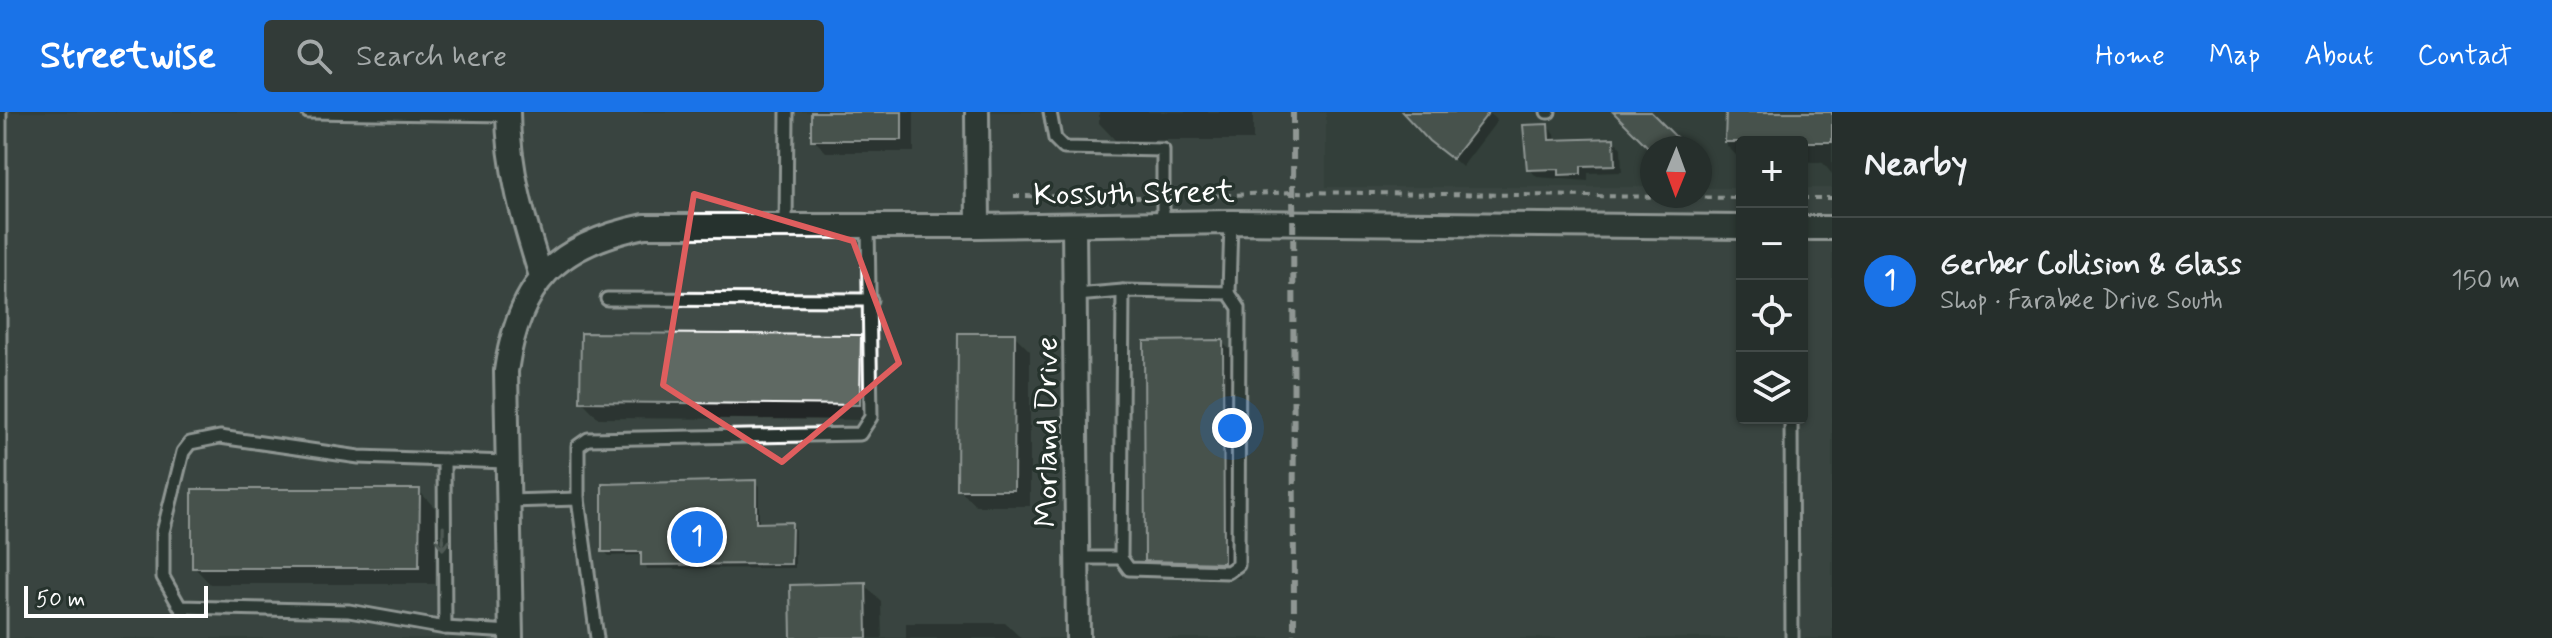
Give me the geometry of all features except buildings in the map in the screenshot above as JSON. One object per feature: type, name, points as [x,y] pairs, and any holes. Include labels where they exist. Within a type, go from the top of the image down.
[{"type":"street","points":[[977,112],[978,226]]},
{"type":"street","points":[[508,114],[508,141],[518,202],[541,276]]},
{"type":"street","name":"Kossuth Street","points":[[511,635],[506,371],[511,337],[522,305],[541,276],[570,251],[609,233],[645,226],[1231,222],[1736,227]]},
{"type":"street","name":"Morland Drive","points":[[1074,225],[1078,638]]},
{"type":"street","points":[[1808,228],[1832,228]]},
{"type":"lane","points":[[0,112],[0,638]]},
{"type":"lane","points":[[308,112],[508,114]]},
{"type":"lane","points":[[786,226],[787,112]]},
{"type":"lane","points":[[1050,112],[1055,139],[1064,148],[1163,150],[1163,223]]},
{"type":"lane","points":[[1123,291],[1121,558],[1129,569],[1228,572],[1238,565],[1239,308],[1229,293],[1231,222]]},
{"type":"lane","points":[[597,638],[578,499],[578,446],[588,439],[860,434],[871,417],[868,226]]},
{"type":"lane","points":[[1076,295],[1123,291],[1229,293]]},
{"type":"lane","points":[[607,299],[871,300]]},
{"type":"lane","points":[[1791,424],[1792,638]]},
{"type":"lane","points":[[507,462],[359,457],[220,437],[190,443],[183,452],[163,532],[163,577],[180,607],[349,611],[445,628],[511,635]]},
{"type":"lane","points":[[444,460],[445,628]]},
{"type":"lane","points":[[508,501],[578,499]]},
{"type":"lane","points":[[1078,558],[1121,558]]},
{"type":"path","points":[[1014,196],[1164,197],[1293,192],[1736,198]]},
{"type":"path","points":[[1808,198],[1832,198]]},
{"type":"highlighted area","points":[[694,194],[853,241],[899,363],[782,462],[663,385]]},
{"type":"shaded area","points":[[0,112],[1326,112],[1326,187],[1640,187],[1640,208],[1712,208],[1712,188],[1736,188],[1736,424],[1808,424],[1808,188],[1832,188],[1832,638],[0,638]]},
{"type":"railway","points":[[1293,112],[1294,638]]},
{"type":"place","name":"Gerber Collision & Glass","points":[[697,537]]}]
